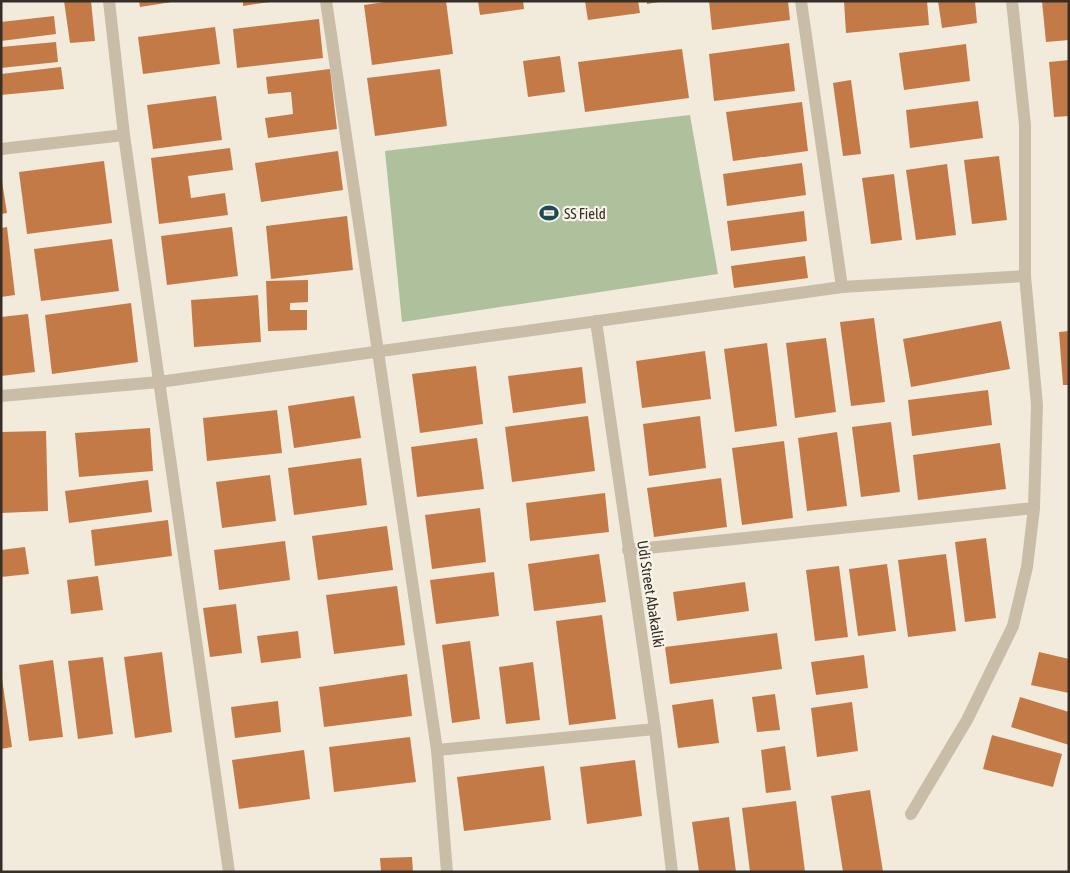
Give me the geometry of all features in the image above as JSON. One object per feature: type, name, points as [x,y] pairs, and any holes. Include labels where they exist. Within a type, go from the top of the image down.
[{"type":"street","points":[[109,1],[124,134],[229,872]]},
{"type":"street","points":[[326,1],[437,750],[447,872]]},
{"type":"street","points":[[801,1],[842,287]]},
{"type":"street","points":[[911,814],[967,720],[1014,626],[1027,568],[1034,508],[1037,405],[1025,276],[1025,125],[1012,1]]},
{"type":"street","points":[[1,149],[124,134]]},
{"type":"street","points":[[1,396],[159,382],[842,287],[1025,276]]},
{"type":"street","name":"Udi Street Abakaliki","points":[[596,321],[655,729],[672,872]]},
{"type":"street","points":[[628,550],[1034,508]]},
{"type":"street","points":[[437,750],[655,729]]},
{"type":"green space","name":"SS Field","points":[[690,115],[718,274],[402,322],[385,151]]},
{"type":"building","points":[[64,1],[91,1],[95,41],[70,43]]},
{"type":"building","points":[[139,1],[172,1],[172,2],[140,7]]},
{"type":"building","points":[[243,1],[270,1],[270,2],[243,6]]},
{"type":"building","points":[[391,1],[446,1],[453,54],[372,65],[364,5]]},
{"type":"building","points":[[478,1],[523,1],[524,9],[480,15]]},
{"type":"building","points":[[585,1],[638,1],[640,13],[588,20]]},
{"type":"building","points":[[647,1],[659,1],[659,2],[647,4]]},
{"type":"building","points":[[709,1],[788,1],[790,20],[712,30]]},
{"type":"building","points":[[844,1],[927,1],[929,25],[846,33]]},
{"type":"building","points":[[938,1],[975,1],[977,23],[942,28]]},
{"type":"building","points":[[1042,1],[1069,1],[1069,40],[1046,42]]},
{"type":"building","points":[[54,16],[56,34],[1,41],[1,22]]},
{"type":"building","points":[[319,19],[323,58],[237,68],[233,29]]},
{"type":"building","points":[[215,27],[220,64],[143,74],[138,37]]},
{"type":"building","points":[[56,42],[58,62],[1,68],[1,47]]},
{"type":"building","points":[[789,43],[795,91],[714,101],[709,54]]},
{"type":"building","points":[[966,44],[970,81],[904,90],[899,53]]},
{"type":"building","points":[[682,49],[689,98],[585,112],[578,62]]},
{"type":"building","points":[[560,56],[565,92],[528,97],[523,61]]},
{"type":"building","points":[[1069,60],[1069,116],[1054,117],[1049,62]]},
{"type":"building","points":[[61,67],[64,89],[1,95],[1,74]]},
{"type":"building","points":[[330,69],[337,129],[268,138],[265,118],[293,114],[291,92],[268,94],[266,77]]},
{"type":"building","points":[[440,69],[447,126],[375,136],[367,78]]},
{"type":"building","points":[[851,80],[861,154],[843,156],[833,83]]},
{"type":"building","points":[[216,96],[222,140],[153,149],[147,105]]},
{"type":"building","points":[[978,101],[983,138],[910,148],[906,110]]},
{"type":"building","points":[[802,102],[808,151],[733,161],[726,112]]},
{"type":"building","points":[[230,148],[233,170],[188,176],[191,198],[225,193],[228,215],[159,224],[151,158]]},
{"type":"building","points":[[338,151],[343,190],[261,202],[255,163]]},
{"type":"building","points":[[999,156],[1007,220],[972,224],[964,160]]},
{"type":"building","points":[[104,161],[112,223],[27,234],[19,172]]},
{"type":"building","points":[[802,163],[806,195],[727,206],[723,174]]},
{"type":"building","points":[[947,164],[956,235],[916,240],[906,170]]},
{"type":"building","points":[[894,174],[902,240],[871,244],[862,178]]},
{"type":"building","points":[[1,175],[7,213],[1,214]]},
{"type":"building","points":[[804,211],[807,241],[731,251],[727,221]]},
{"type":"building","points":[[347,216],[353,270],[271,279],[266,226]]},
{"type":"building","points":[[7,227],[15,295],[1,297],[1,228]]},
{"type":"building","points":[[232,227],[238,276],[167,285],[161,236]]},
{"type":"building","points":[[112,239],[119,291],[41,301],[34,249]]},
{"type":"building","points":[[805,256],[808,278],[734,288],[731,266]]},
{"type":"building","points":[[308,280],[308,302],[290,303],[290,310],[307,310],[307,330],[268,331],[266,281]]},
{"type":"building","points":[[258,295],[261,342],[194,347],[191,300]]},
{"type":"building","points":[[131,303],[138,362],[52,374],[45,315]]},
{"type":"building","points":[[28,314],[35,372],[1,376],[1,317]]},
{"type":"building","points":[[874,318],[885,402],[851,406],[840,322]]},
{"type":"building","points":[[1001,321],[1010,369],[911,387],[903,339]]},
{"type":"building","points":[[1069,331],[1069,385],[1063,385],[1059,332]]},
{"type":"building","points":[[826,338],[836,412],[795,418],[786,343]]},
{"type":"building","points":[[767,343],[777,426],[735,432],[724,349]]},
{"type":"building","points":[[705,351],[711,399],[642,408],[636,361]]},
{"type":"building","points":[[476,366],[483,424],[420,433],[412,374]]},
{"type":"building","points":[[582,367],[586,403],[513,413],[508,376]]},
{"type":"building","points":[[988,390],[992,425],[912,436],[908,400]]},
{"type":"building","points":[[354,396],[361,438],[294,448],[288,406]]},
{"type":"building","points":[[277,410],[282,453],[207,461],[203,418]]},
{"type":"building","points":[[588,416],[595,471],[512,482],[505,427]]},
{"type":"building","points":[[700,416],[706,468],[649,476],[643,424]]},
{"type":"building","points":[[891,422],[900,492],[861,497],[852,427]]},
{"type":"building","points":[[150,428],[153,471],[79,477],[75,433]]},
{"type":"building","points":[[46,431],[48,511],[1,513],[1,432]]},
{"type":"building","points":[[837,432],[847,506],[807,511],[798,438]]},
{"type":"building","points":[[477,438],[484,489],[417,497],[411,447]]},
{"type":"building","points":[[784,441],[793,518],[742,525],[732,448]]},
{"type":"building","points":[[1000,443],[1006,489],[918,500],[913,455]]},
{"type":"building","points":[[361,458],[367,505],[294,515],[288,468]]},
{"type":"building","points":[[270,475],[276,521],[222,528],[216,482]]},
{"type":"building","points":[[721,478],[727,527],[654,537],[647,488]]},
{"type":"building","points":[[148,480],[152,512],[69,523],[65,491]]},
{"type":"building","points":[[605,493],[609,532],[530,541],[526,503]]},
{"type":"building","points":[[480,508],[486,562],[432,569],[425,515]]},
{"type":"building","points":[[168,520],[172,556],[95,566],[91,530]]},
{"type":"building","points":[[387,526],[393,570],[318,580],[312,536]]},
{"type":"building","points":[[986,538],[996,618],[965,622],[955,542]]},
{"type":"building","points":[[285,541],[290,580],[219,590],[214,550]]},
{"type":"building","points":[[25,547],[29,574],[1,577],[1,550]]},
{"type":"building","points":[[599,554],[606,602],[534,611],[528,564]]},
{"type":"building","points":[[946,554],[956,631],[908,637],[898,560]]},
{"type":"building","points":[[887,564],[896,631],[858,636],[849,569]]},
{"type":"building","points":[[839,566],[848,637],[815,641],[806,570]]},
{"type":"building","points":[[494,572],[499,616],[436,624],[430,580]]},
{"type":"building","points":[[98,576],[103,610],[71,614],[67,580]]},
{"type":"building","points":[[745,582],[749,611],[677,621],[673,592]]},
{"type":"building","points":[[397,586],[405,645],[334,654],[326,595]]},
{"type":"building","points":[[236,604],[242,653],[210,657],[203,608]]},
{"type":"building","points":[[602,615],[616,719],[569,725],[556,621]]},
{"type":"building","points":[[298,631],[301,658],[261,663],[257,636]]},
{"type":"building","points":[[777,633],[782,669],[670,684],[665,647]]},
{"type":"building","points":[[470,641],[480,719],[452,723],[442,645]]},
{"type":"building","points":[[162,652],[172,732],[135,738],[124,657]]},
{"type":"building","points":[[1039,652],[1069,659],[1069,693],[1031,685]]},
{"type":"building","points":[[864,655],[868,688],[816,695],[811,662]]},
{"type":"building","points":[[103,657],[113,734],[78,739],[68,661]]},
{"type":"building","points":[[53,660],[63,737],[29,741],[19,665]]},
{"type":"building","points":[[533,662],[540,720],[506,724],[499,667]]},
{"type":"building","points":[[1,672],[12,747],[1,749]]},
{"type":"building","points":[[407,674],[412,716],[324,727],[319,687]]},
{"type":"building","points":[[775,694],[780,730],[757,732],[752,697]]},
{"type":"building","points":[[1020,697],[1069,712],[1069,745],[1011,727]]},
{"type":"building","points":[[713,699],[719,743],[678,748],[672,705]]},
{"type":"building","points":[[278,701],[281,732],[235,738],[231,707]]},
{"type":"building","points":[[852,702],[858,751],[817,757],[811,708]]},
{"type":"building","points":[[992,735],[1062,754],[1053,787],[983,769]]},
{"type":"building","points":[[410,737],[416,782],[334,792],[329,747]]},
{"type":"building","points":[[785,746],[791,790],[766,793],[761,750]]},
{"type":"building","points":[[304,750],[310,799],[239,809],[232,760]]},
{"type":"building","points":[[635,760],[642,816],[587,824],[580,767]]},
{"type":"building","points":[[544,766],[551,820],[464,831],[457,777]]},
{"type":"building","points":[[870,790],[883,872],[843,872],[831,796]]},
{"type":"building","points":[[796,801],[805,872],[750,872],[742,808]]},
{"type":"building","points":[[729,817],[736,872],[699,872],[692,822]]},
{"type":"building","points":[[412,857],[413,872],[381,872],[380,858]]},
{"type":"place","name":"SS Field","points":[[549,213]]}]
